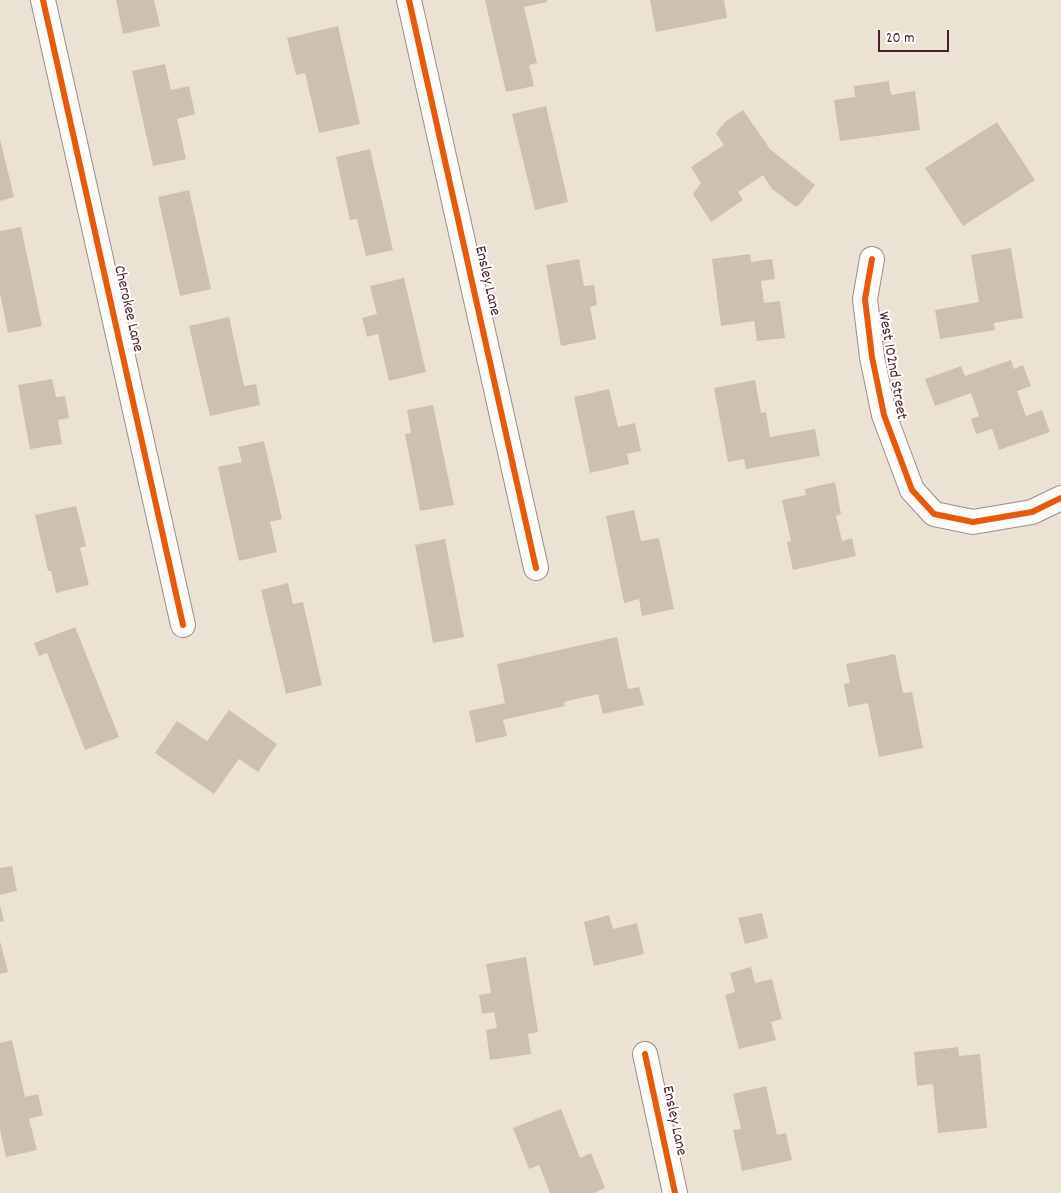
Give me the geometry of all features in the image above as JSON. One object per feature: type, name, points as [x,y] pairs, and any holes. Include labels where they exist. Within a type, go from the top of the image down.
[{"type":"street","name":"Cherokee Lane","points":[[43,0],[183,625]]},
{"type":"street","name":"Ensley Lane","points":[[409,0],[536,568]]},
{"type":"street","name":"West 102nd Street","points":[[872,259],[865,299],[872,357],[884,415],[912,490],[934,514],[973,522],[1032,512],[1061,498]]},
{"type":"street","name":"Ensley Lane","points":[[645,1054],[675,1193]]},
{"type":"building","points":[[116,0],[154,0],[160,26],[123,34]]},
{"type":"building","points":[[485,0],[547,0],[547,2],[524,7],[537,63],[529,65],[534,86],[506,92]]},
{"type":"building","points":[[650,0],[724,0],[727,18],[656,32]]},
{"type":"building","points":[[338,26],[360,124],[319,133],[305,73],[296,75],[287,38]]},
{"type":"building","points":[[165,64],[171,90],[189,86],[195,114],[177,119],[186,159],[153,166],[132,71]]},
{"type":"building","points":[[889,81],[891,95],[915,91],[920,130],[840,141],[834,100],[855,97],[854,86]]},
{"type":"building","points":[[546,106],[568,202],[535,210],[512,114]]},
{"type":"building","points":[[743,110],[770,149],[815,185],[796,207],[772,189],[763,175],[738,192],[743,200],[711,222],[693,194],[701,183],[691,167],[724,145],[716,133],[726,121]]},
{"type":"building","points":[[997,122],[1035,180],[963,226],[925,168]]},
{"type":"building","points":[[0,139],[14,197],[0,201]]},
{"type":"building","points":[[370,149],[393,250],[366,256],[357,219],[350,220],[336,157]]},
{"type":"building","points":[[189,190],[211,289],[180,296],[158,197]]},
{"type":"building","points":[[21,227],[42,326],[8,333],[0,293],[0,231]]},
{"type":"building","points":[[1011,248],[1023,318],[994,323],[995,330],[940,339],[935,310],[979,302],[971,255]]},
{"type":"building","points":[[750,254],[751,262],[772,259],[775,279],[761,281],[764,303],[780,301],[785,338],[757,341],[754,321],[721,326],[712,259]]},
{"type":"building","points":[[579,259],[584,286],[594,285],[597,305],[590,307],[596,339],[561,346],[546,265]]},
{"type":"building","points":[[404,278],[426,372],[389,381],[378,334],[367,337],[362,318],[377,314],[370,286]]},
{"type":"building","points":[[229,317],[244,386],[256,384],[260,405],[210,416],[189,326]]},
{"type":"building","points":[[1011,360],[1014,369],[1023,365],[1031,386],[1017,391],[1026,416],[1042,410],[1050,432],[999,450],[992,429],[976,434],[971,419],[979,416],[971,393],[935,406],[925,379],[961,366],[965,376]]},
{"type":"building","points":[[52,379],[56,397],[65,396],[69,418],[58,420],[62,444],[30,449],[18,385]]},
{"type":"building","points":[[755,380],[761,413],[766,412],[770,437],[815,429],[820,456],[746,469],[744,459],[728,462],[714,388]]},
{"type":"building","points":[[609,389],[618,427],[635,423],[641,451],[627,454],[629,464],[590,473],[574,397]]},
{"type":"building","points":[[433,405],[454,505],[420,511],[405,434],[411,433],[407,410]]},
{"type":"building","points":[[264,441],[282,519],[270,522],[277,552],[239,561],[218,467],[242,462],[238,447]]},
{"type":"building","points":[[835,482],[841,514],[836,516],[842,541],[852,538],[856,556],[793,570],[787,542],[791,541],[782,500],[806,495],[805,489]]},
{"type":"building","points":[[76,506],[86,546],[80,548],[89,585],[56,593],[51,571],[48,571],[35,515]]},
{"type":"building","points":[[634,510],[641,541],[659,538],[674,609],[642,616],[639,599],[624,603],[606,516]]},
{"type":"building","points":[[445,539],[464,637],[433,643],[415,545]]},
{"type":"building","points":[[288,583],[293,604],[303,602],[322,685],[286,694],[261,590]]},
{"type":"building","points":[[75,627],[119,737],[85,750],[47,653],[39,656],[34,643]]},
{"type":"building","points":[[617,637],[628,689],[639,687],[644,705],[603,714],[598,694],[564,702],[565,706],[503,720],[507,736],[476,743],[469,711],[505,703],[497,664]]},
{"type":"building","points":[[895,654],[903,693],[912,692],[923,748],[879,757],[868,703],[848,707],[844,684],[850,683],[846,664]]},
{"type":"building","points":[[229,710],[277,744],[258,772],[239,759],[214,794],[155,753],[177,721],[207,741]]},
{"type":"building","points":[[12,866],[17,891],[0,895],[0,868]]},
{"type":"building","points":[[0,905],[4,921],[0,922]]},
{"type":"building","points":[[762,913],[768,938],[745,944],[738,918]]},
{"type":"building","points":[[609,915],[613,929],[637,923],[644,954],[594,966],[584,922]]},
{"type":"building","points":[[0,941],[8,972],[0,974]]},
{"type":"building","points":[[526,957],[538,1032],[528,1034],[531,1054],[490,1060],[486,1030],[497,1028],[494,1012],[482,1014],[479,995],[491,993],[486,964]]},
{"type":"building","points":[[751,967],[755,983],[772,979],[782,1019],[771,1022],[776,1040],[739,1049],[725,995],[735,992],[730,973]]},
{"type":"building","points":[[12,1040],[25,1097],[38,1094],[43,1115],[29,1119],[37,1150],[6,1157],[0,1130],[0,1043]]},
{"type":"building","points":[[958,1047],[959,1056],[980,1054],[987,1128],[938,1133],[933,1084],[917,1086],[914,1052]]},
{"type":"building","points":[[766,1086],[777,1135],[786,1133],[792,1160],[742,1171],[733,1130],[741,1129],[733,1094]]},
{"type":"building","points":[[561,1109],[580,1158],[591,1153],[605,1188],[594,1193],[550,1193],[539,1165],[529,1169],[513,1128]]},
{"type":"cycle path","points":[[43,0],[183,625]]},
{"type":"cycle path","points":[[409,0],[536,568]]},
{"type":"cycle path","points":[[872,259],[865,299],[872,357],[884,415],[912,490],[934,514],[973,522],[1032,512],[1061,498]]},
{"type":"cycle path","points":[[645,1054],[675,1193]]}]
